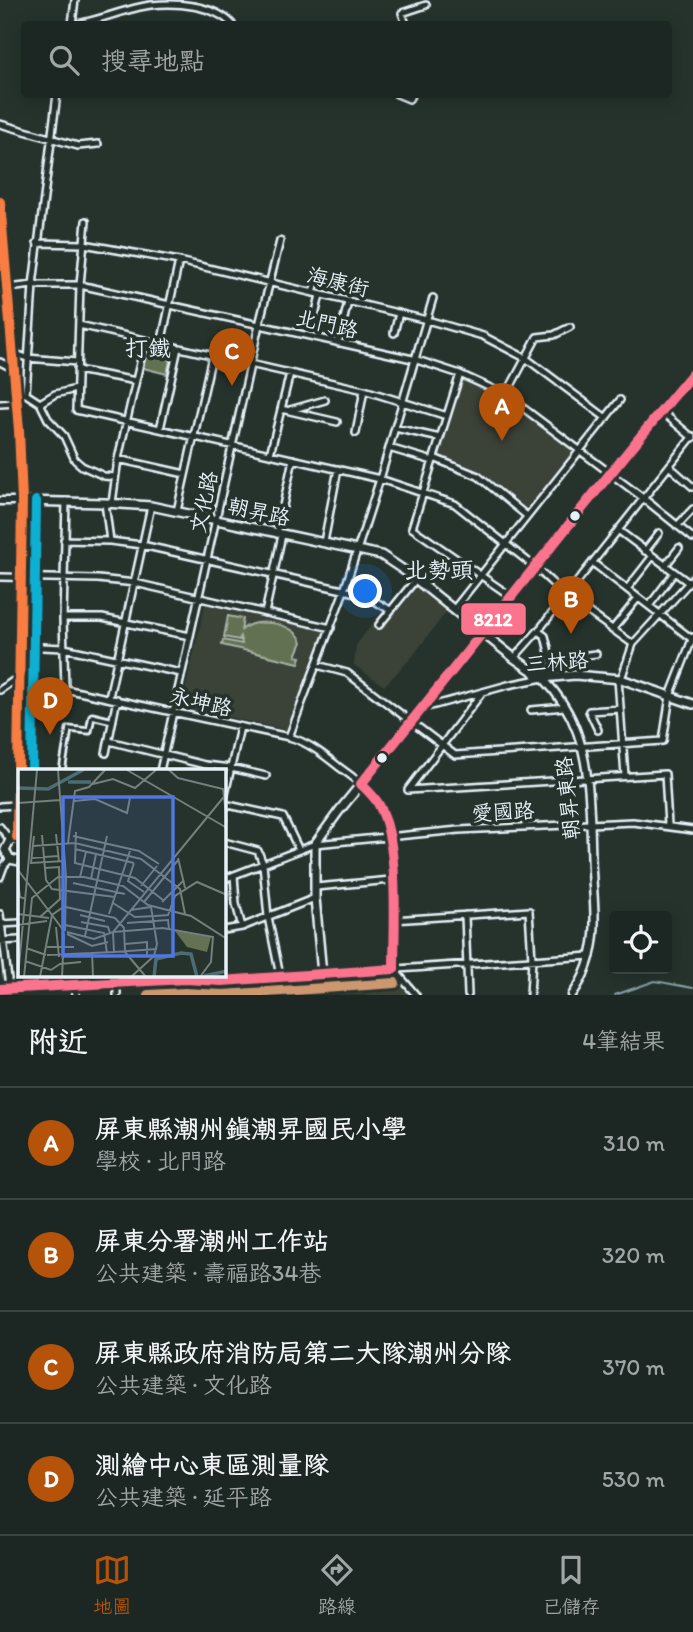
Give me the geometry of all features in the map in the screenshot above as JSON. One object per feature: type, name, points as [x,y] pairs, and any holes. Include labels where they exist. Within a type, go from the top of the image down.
[{"type":"main road","points":[[194,978],[222,981],[322,974],[315,898],[315,844],[609,473],[693,373]]},
{"type":"main road","points":[[18,769],[22,501]]},
{"type":"main road","name":"朝昇路","points":[[22,501],[151,506],[381,555],[416,579],[484,634]]},
{"type":"main road","name":"朝昇東路","points":[[484,634],[539,677]]},
{"type":"main road","name":"三林路","points":[[539,677],[574,671],[620,679],[693,704]]},
{"type":"main road","points":[[5,854],[15,838],[18,789]]},
{"type":"main road","points":[[0,989],[10,992],[75,980],[151,978]]},
{"type":"street","points":[[72,21],[75,0]]},
{"type":"street","points":[[89,21],[150,5],[174,5],[218,13],[228,21]]},
{"type":"street","points":[[405,21],[402,13],[426,5]]},
{"type":"street","points":[[26,394],[37,243],[56,98]]},
{"type":"street","points":[[0,124],[78,146],[98,144]]},
{"type":"street","points":[[0,202],[4,289],[13,353],[22,501]]},
{"type":"street","points":[[86,221],[80,285],[75,410],[380,479],[454,504],[535,567],[566,596],[633,644]]},
{"type":"street","name":"文化路","points":[[160,769],[280,240]]},
{"type":"street","name":"海康街","points":[[37,243],[85,244],[179,261],[399,313],[483,336],[527,359],[606,418]]},
{"type":"street","points":[[161,344],[179,261]]},
{"type":"street","points":[[313,293],[318,274]]},
{"type":"street","name":"北門路","points":[[4,289],[33,285],[80,285],[417,360],[460,373],[506,395],[693,538]]},
{"type":"street","points":[[315,316],[320,295]]},
{"type":"street","points":[[289,737],[344,591],[417,360],[433,298]]},
{"type":"street","points":[[338,343],[348,302]]},
{"type":"street","points":[[394,333],[399,313]]},
{"type":"street","points":[[79,325],[364,390],[447,416]]},
{"type":"street","points":[[506,395],[537,337],[554,335],[570,327]]},
{"type":"street","points":[[110,541],[109,503],[145,341]]},
{"type":"street","points":[[160,429],[178,348]]},
{"type":"street","points":[[13,353],[27,358],[77,362]]},
{"type":"street","points":[[177,511],[212,356]]},
{"type":"street","points":[[0,362],[14,369]]},
{"type":"street","points":[[77,370],[136,382]]},
{"type":"street","points":[[270,454],[284,410],[290,373]]},
{"type":"street","points":[[460,373],[412,528],[512,597]]},
{"type":"street","points":[[40,403],[55,394],[76,389]]},
{"type":"street","points":[[356,433],[364,390]]},
{"type":"street","points":[[16,394],[26,394],[40,403],[48,419],[64,436],[75,460],[82,466],[104,476],[115,477]]},
{"type":"street","points":[[284,410],[325,400]]},
{"type":"street","points":[[454,609],[620,400]]},
{"type":"street","points":[[0,404],[17,403]]},
{"type":"street","points":[[284,410],[337,422]]},
{"type":"street","points":[[514,658],[693,437],[661,411]]},
{"type":"street","points":[[395,428],[440,438]]},
{"type":"street","points":[[389,448],[478,476],[527,516]]},
{"type":"street","points":[[118,459],[185,474]]},
{"type":"street","points":[[265,613],[293,459]]},
{"type":"street","points":[[669,466],[692,484]]},
{"type":"street","points":[[324,542],[338,469]]},
{"type":"street","name":"朝昇路","points":[[0,500],[22,501]]},
{"type":"street","points":[[65,689],[63,618],[66,501]]},
{"type":"street","points":[[109,697],[151,506]]},
{"type":"street","points":[[677,526],[693,509]]},
{"type":"street","points":[[618,530],[674,573],[691,580],[633,644],[620,679],[625,776]]},
{"type":"street","points":[[645,551],[659,533]]},
{"type":"street","points":[[64,540],[142,545],[366,596],[390,610]]},
{"type":"street","points":[[664,566],[679,548]]},
{"type":"street","points":[[627,589],[652,556]]},
{"type":"street","points":[[317,665],[348,673],[455,755],[663,741],[670,696],[693,638],[593,563]]},
{"type":"street","points":[[649,606],[674,573]]},
{"type":"street","points":[[0,577],[135,583],[331,628]]},
{"type":"street","points":[[379,625],[416,579]]},
{"type":"street","points":[[612,629],[638,598]]},
{"type":"street","points":[[63,618],[102,618],[190,636]]},
{"type":"street","points":[[538,631],[545,636],[553,669]]},
{"type":"street","points":[[20,646],[64,649],[181,673]]},
{"type":"street","points":[[539,677],[553,669],[574,671],[588,655],[596,654]]},
{"type":"street","points":[[0,690],[20,676]]},
{"type":"street","name":"三林路","points":[[423,708],[539,677]]},
{"type":"street","name":"朝昇東路","points":[[539,677],[554,690],[574,724],[582,748],[586,779],[594,923],[591,956],[583,979],[572,995]]},
{"type":"street","name":"永坤路","points":[[20,687],[65,689],[109,697],[289,737],[308,744],[361,784],[376,799],[385,821],[391,880],[394,969]]},
{"type":"street","points":[[481,694],[408,790],[665,774],[668,825]]},
{"type":"street","points":[[106,753],[117,699]]},
{"type":"street","points":[[531,710],[565,707]]},
{"type":"street","points":[[598,730],[589,711],[620,709]]},
{"type":"street","points":[[62,769],[69,729],[89,731],[92,716],[113,721]]},
{"type":"street","points":[[226,792],[240,727]]},
{"type":"street","points":[[109,741],[204,768],[231,768],[266,776]]},
{"type":"street","points":[[226,802],[283,817],[299,850]]},
{"type":"street","points":[[0,806],[18,804]]},
{"type":"street","name":"愛國路","points":[[226,878],[315,844],[459,830],[589,823],[634,822],[693,830]]},
{"type":"street","points":[[0,827],[15,838]]},
{"type":"street","points":[[226,843],[258,851],[263,864],[268,917],[280,976]]},
{"type":"street","points":[[0,877],[5,854]]},
{"type":"street","points":[[234,875],[236,904],[242,927]]},
{"type":"street","points":[[316,887],[391,880]]},
{"type":"street","points":[[226,930],[242,927],[315,898]]},
{"type":"street","points":[[393,920],[529,911],[532,959],[530,995]]},
{"type":"street","points":[[0,914],[10,992]]},
{"type":"street","points":[[465,915],[469,964],[468,995]]},
{"type":"street","points":[[322,974],[591,956]]},
{"type":"street","points":[[394,969],[416,995]]},
{"type":"street","points":[[45,978],[45,986]]},
{"type":"street","points":[[117,979],[117,995]]},
{"type":"street","points":[[75,980],[76,995]]},
{"type":"shaded area","points":[[463,379],[486,388],[574,451],[528,510],[480,472],[439,455]]},
{"type":"shaded area","points":[[413,580],[450,607],[411,658],[384,686],[354,665],[356,645],[376,619]]},
{"type":"shaded area","points":[[205,605],[327,632],[291,731],[181,707]]},
{"type":"shaded area","points":[[390,972],[409,995],[285,995],[285,980]]},
{"type":"green space","points":[[148,344],[172,350],[167,374],[143,368]]},
{"type":"green space","points":[[228,616],[243,619],[241,631],[247,626],[264,622],[292,630],[302,642],[296,656],[301,657],[299,663],[222,645],[223,640],[242,644],[240,637],[239,640],[224,637]]},
{"type":"waterway","points":[[615,995],[655,981],[693,988]]},
{"type":"transit line","points":[[0,202],[19,430],[22,501],[18,769]]},
{"type":"transit line","name":"8212","points":[[361,784],[693,373]]},
{"type":"transit line","points":[[32,769],[36,501]]},
{"type":"transit line","points":[[17,837],[18,770]]},
{"type":"transit line","name":"8212","points":[[361,784],[379,805],[390,840],[394,885],[394,969]]},
{"type":"transit line","name":"8212","points":[[0,989],[185,979],[222,981],[394,969]]},
{"type":"transit line","points":[[148,995],[223,995],[395,983]]},
{"type":"place","name":"屏東縣政府消防局第二大隊潮州分隊","points":[[232,386]]},
{"type":"place","name":"屏東縣潮州鎮潮昇國民小學","points":[[502,441]]},
{"type":"place","name":"屏東分署潮州工作站","points":[[571,634]]},
{"type":"place","name":"測繪中心東區測量隊","points":[[50,735]]},
{"type":"district","name":"打鐵","points":[[148,348]]},
{"type":"district","name":"北勢頭","points":[[439,570]]}]
